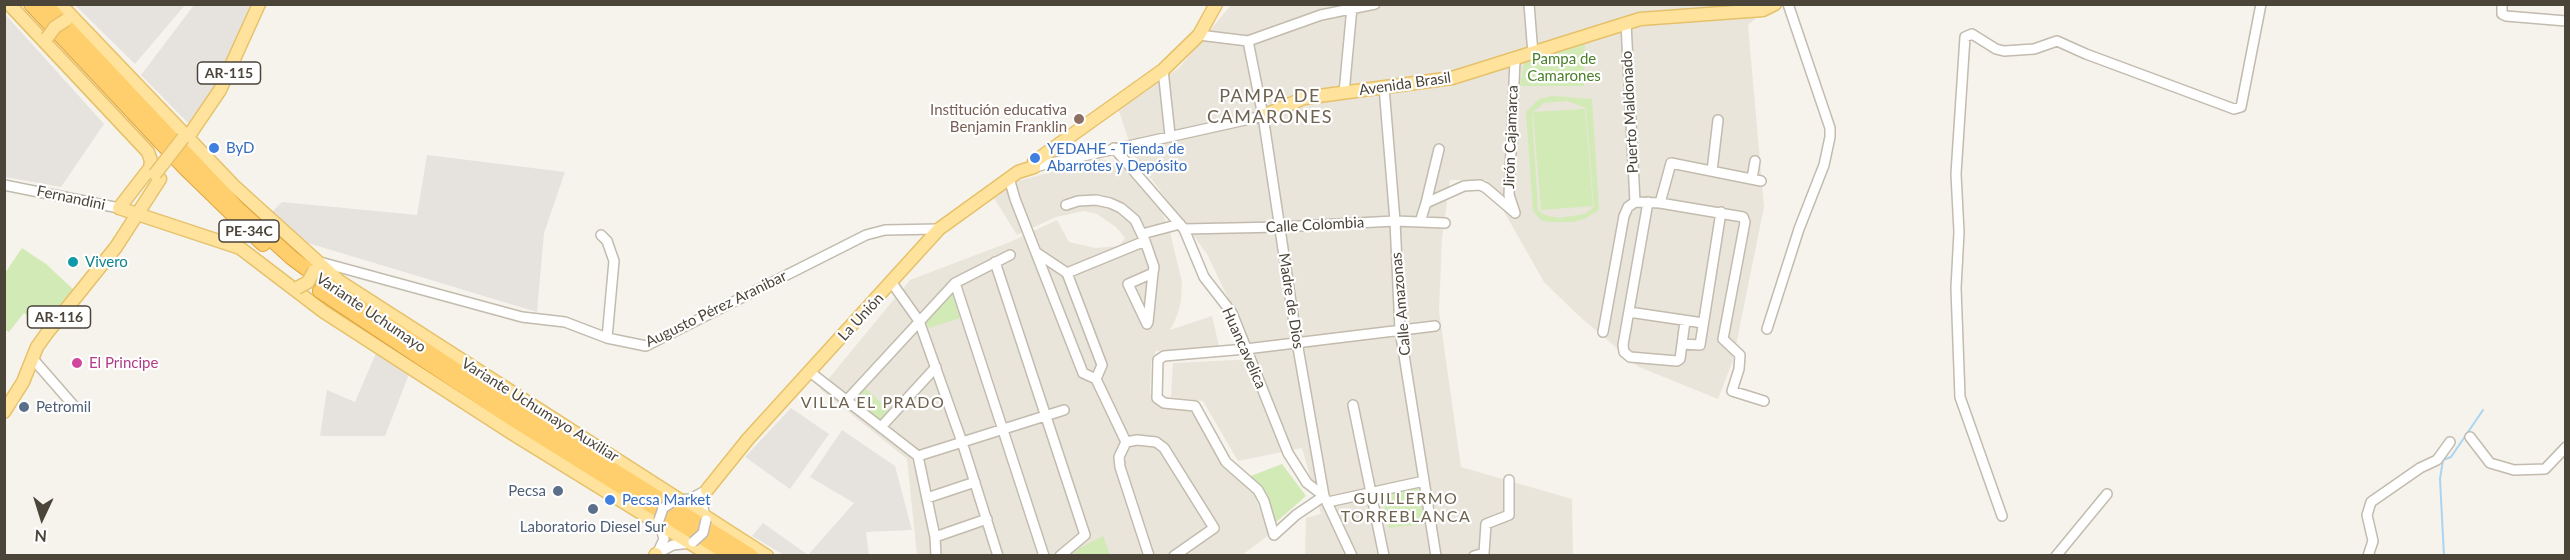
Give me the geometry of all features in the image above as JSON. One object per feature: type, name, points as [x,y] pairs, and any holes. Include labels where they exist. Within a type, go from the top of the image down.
[{"type":"highway","name":"Variante Uchumayo","points":[[31,4],[234,219],[286,264],[349,311],[505,414],[732,555]]},
{"type":"highway","name":"Variante Uchumayo","points":[[45,4],[239,210],[292,258],[335,290],[515,409],[751,555]]},
{"type":"main road","points":[[9,4],[47,42],[150,156],[150,168],[128,212]]},
{"type":"main road","name":"Variante Uchumayo","points":[[60,4],[71,20],[186,139],[315,266]]},
{"type":"main road","name":"AR-115","points":[[186,139],[220,90],[259,4]]},
{"type":"main road","points":[[1034,167],[1034,162],[1163,70],[1199,35],[1216,4]]},
{"type":"main road","name":"Avenida Brasil","points":[[1263,116],[1304,99],[1452,78],[1652,16],[1763,10],[1775,4]]},
{"type":"main road","points":[[47,42],[55,27],[71,20]]},
{"type":"main road","name":"AR-116","points":[[4,412],[23,382],[47,333],[106,261],[127,231],[128,212],[186,139]]},
{"type":"main road","name":"La Unión","points":[[707,490],[748,439],[939,229],[1009,178],[1034,167]]},
{"type":"main road","name":"Variante Uchumayo","points":[[128,212],[240,248],[294,288]]},
{"type":"main road","points":[[315,266],[308,282],[294,288],[324,312],[513,434],[711,555]]},
{"type":"main road","name":"Variante Uchumayo Auxiliar","points":[[315,266],[677,500],[767,555]]},
{"type":"street","points":[[1199,35],[1248,41],[1321,15],[1375,4]]},
{"type":"street","points":[[1529,4],[1533,54]]},
{"type":"street","points":[[1767,329],[1799,229],[1824,165],[1830,137],[1830,128],[1788,4]]},
{"type":"street","points":[[2002,516],[1960,397],[1956,288],[1959,232],[1956,174],[1965,37],[1972,34],[1996,49],[2004,51],[2034,49],[2057,41],[2234,109],[2241,107],[2260,4]]},
{"type":"street","points":[[2502,4],[2502,14],[2506,16],[2565,21]]},
{"type":"street","points":[[1344,93],[1352,8]]},
{"type":"street","name":"Puerto Maldonado","points":[[1626,23],[1635,202]]},
{"type":"street","name":"Madre de Dios","points":[[1248,41],[1263,116],[1297,342],[1326,499],[1352,555]]},
{"type":"street","name":"Jirón Cajamarca","points":[[1515,60],[1505,198],[1515,213]]},
{"type":"street","points":[[1163,70],[1170,135]]},
{"type":"street","name":"Calle Amazonas","points":[[1384,87],[1395,221],[1400,330],[1436,555]]},
{"type":"street","name":"Avenida Brasil","points":[[1034,167],[1263,116]]},
{"type":"street","points":[[1712,171],[1718,120]]},
{"type":"street","name":"Huancavelica","points":[[1114,148],[1182,226],[1204,277],[1232,313],[1288,453],[1307,483],[1326,499]]},
{"type":"street","points":[[1420,222],[1439,150]]},
{"type":"street","points":[[1660,203],[1671,163],[1756,180],[1755,161]]},
{"type":"street","points":[[1009,178],[1083,373],[1096,379],[1126,442]]},
{"type":"street","points":[[1426,203],[1464,186],[1480,184],[1505,198]]},
{"type":"street","name":"Fernandini","points":[[4,185],[128,212]]},
{"type":"street","points":[[1066,204],[1096,200],[1110,203],[1135,220],[1144,237],[1154,267],[1147,324],[1128,284],[1153,273]]},
{"type":"street","points":[[1603,332],[1624,216],[1628,207],[1635,202],[1660,203],[1743,217],[1745,222],[1723,339],[1740,355],[1739,369],[1732,391],[1764,401]]},
{"type":"street","points":[[1648,202],[1623,345],[1624,352],[1630,357],[1677,362],[1680,359],[1685,321]]},
{"type":"street","points":[[1682,344],[1700,345],[1721,212]]},
{"type":"street","name":"Calle Colombia","points":[[1067,273],[1144,237],[1182,226],[1280,227],[1395,221],[1445,223]]},
{"type":"street","name":"Augusto Pérez Aranibar","points":[[315,266],[522,317],[565,322],[608,338],[640,346],[651,345],[866,235],[885,230],[939,229]]},
{"type":"street","points":[[601,235],[607,241],[614,261],[608,338]]},
{"type":"street","points":[[1036,252],[1067,273],[1102,365],[1096,379]]},
{"type":"street","points":[[847,400],[955,283],[1010,255]]},
{"type":"street","points":[[995,262],[1085,535],[1060,555]]},
{"type":"street","points":[[892,283],[919,321],[962,442],[998,555]]},
{"type":"street","points":[[955,283],[1044,555]]},
{"type":"street","points":[[1629,312],[1703,323]]},
{"type":"street","points":[[1063,321],[1082,313]]},
{"type":"street","points":[[1424,481],[1372,494],[1326,499],[1296,515],[1274,535],[1261,495],[1226,462],[1195,406],[1164,403],[1157,398],[1158,360],[1164,356],[1246,349],[1435,326]]},
{"type":"street","points":[[33,359],[74,406]]},
{"type":"street","points":[[881,427],[936,368]]},
{"type":"street","points":[[810,372],[918,456],[935,537],[936,555]]},
{"type":"street","points":[[1353,405],[1384,555]]},
{"type":"street","points":[[918,456],[1064,410]]},
{"type":"street","points":[[2470,437],[2490,463],[2514,470],[2545,469],[2565,447]]},
{"type":"street","points":[[1126,442],[1147,440],[1156,442],[1164,448],[1214,528],[1174,555]]},
{"type":"street","points":[[1126,442],[1119,457],[1120,467],[1149,555]]},
{"type":"street","points":[[2368,555],[2373,541],[2367,516],[2371,502],[2420,468],[2437,460],[2450,442]]},
{"type":"street","points":[[1474,555],[1484,553],[1486,524],[1509,515],[1509,480]]},
{"type":"street","points":[[927,498],[975,482]]},
{"type":"street","points":[[656,555],[664,539],[659,522],[663,508],[677,500],[699,496],[707,490]]},
{"type":"street","points":[[656,555],[673,545],[692,543],[703,533],[706,518],[704,498],[707,490]]},
{"type":"street","points":[[2056,555],[2107,494]]},
{"type":"street","points":[[935,537],[987,519]]},
{"type":"shaded area","points":[[75,4],[185,5],[135,64]]},
{"type":"shaded area","points":[[194,5],[250,5],[222,78],[189,124],[141,75]]},
{"type":"shaded area","points":[[1231,5],[1769,5],[1748,25],[1764,207],[1733,360],[1718,399],[1639,367],[1579,316],[1544,282],[1486,180],[1450,180],[1442,239],[1439,311],[1461,467],[1572,499],[1573,555],[1305,555],[1306,518],[1321,514],[1302,448],[1238,461],[1203,401],[1171,397],[1173,363],[1257,359],[1207,254],[1133,154],[1118,108],[1179,68]]},
{"type":"shaded area","points":[[4,13],[104,124],[61,187],[5,177]]},
{"type":"shaded area","points":[[427,155],[565,172],[544,233],[537,312],[308,243],[272,212],[282,202],[417,215]]},
{"type":"shaded area","points":[[1100,159],[1118,163],[1161,211],[1169,228],[1182,282],[1181,301],[1170,330],[1212,316],[1219,346],[1156,351],[1151,362],[1150,393],[1157,402],[1193,409],[1225,466],[1254,493],[1269,535],[1242,555],[917,555],[907,459],[820,389],[910,280],[1010,242],[1057,220],[1069,242],[1095,248],[1119,246],[1125,238],[1116,227],[1097,214],[1084,211],[1056,217],[1017,235],[994,198],[1018,181]]},
{"type":"shaded area","points":[[376,353],[409,374],[385,436],[320,436],[327,390],[355,402]]},
{"type":"shaded area","points":[[791,408],[829,434],[790,489],[745,457]]},
{"type":"shaded area","points":[[842,430],[895,466],[912,530],[866,532],[869,556],[784,555],[752,536],[763,523],[808,555],[854,503],[810,477]]},
{"type":"green space","name":"Pampa de Camarones","points":[[1585,40],[1584,86],[1520,86],[1524,61]]},
{"type":"green space","points":[[1552,96],[1592,99],[1599,210],[1584,219],[1574,222],[1549,222],[1541,220],[1533,211],[1526,112],[1539,99]],"holes":[[[1567,101],[1586,108],[1594,207],[1585,214],[1558,218],[1545,215],[1538,210],[1532,114],[1541,210],[1593,206],[1585,109],[1533,112],[1544,103]]]},
{"type":"green space","points":[[22,248],[46,264],[74,290],[44,330],[24,313],[9,332],[5,330],[5,273]]},
{"type":"green space","points":[[951,290],[960,318],[929,328],[924,319]]},
{"type":"green space","points":[[863,387],[889,409],[880,420],[857,401]]},
{"type":"green space","points":[[1282,464],[1306,496],[1274,524],[1248,477]]},
{"type":"green space","points":[[1418,488],[1425,524],[1389,528],[1382,495]]},
{"type":"green space","points":[[1103,536],[1110,555],[1072,555],[1078,549]]},
{"type":"waterway","points":[[2444,556],[2440,479],[2443,460],[2451,457],[2483,410]]},
{"type":"place","name":"Institución educativa Benjamin Franklin","points":[[1079,119]]},
{"type":"place","name":"ByD","points":[[214,148]]},
{"type":"place","name":"YEDAHE - Tienda de Abarrotes y Depósito","points":[[1035,158]]},
{"type":"place","name":"Vivero","points":[[73,262]]},
{"type":"place","name":"El Principe","points":[[77,363]]},
{"type":"place","name":"Petromil","points":[[24,407]]},
{"type":"place","name":"Pecsa","points":[[558,491]]},
{"type":"place","name":"Pecsa Market","points":[[610,500]]},
{"type":"place","name":"Laboratorio Diesel Sur","points":[[593,509]]},
{"type":"district","name":"PAMPA DE CAMARONES","points":[[1270,106]]},
{"type":"district","name":"VILLA EL PRADO","points":[[873,403]]},
{"type":"district","name":"GUILLERMO TORREBLANCA","points":[[1406,508]]}]
